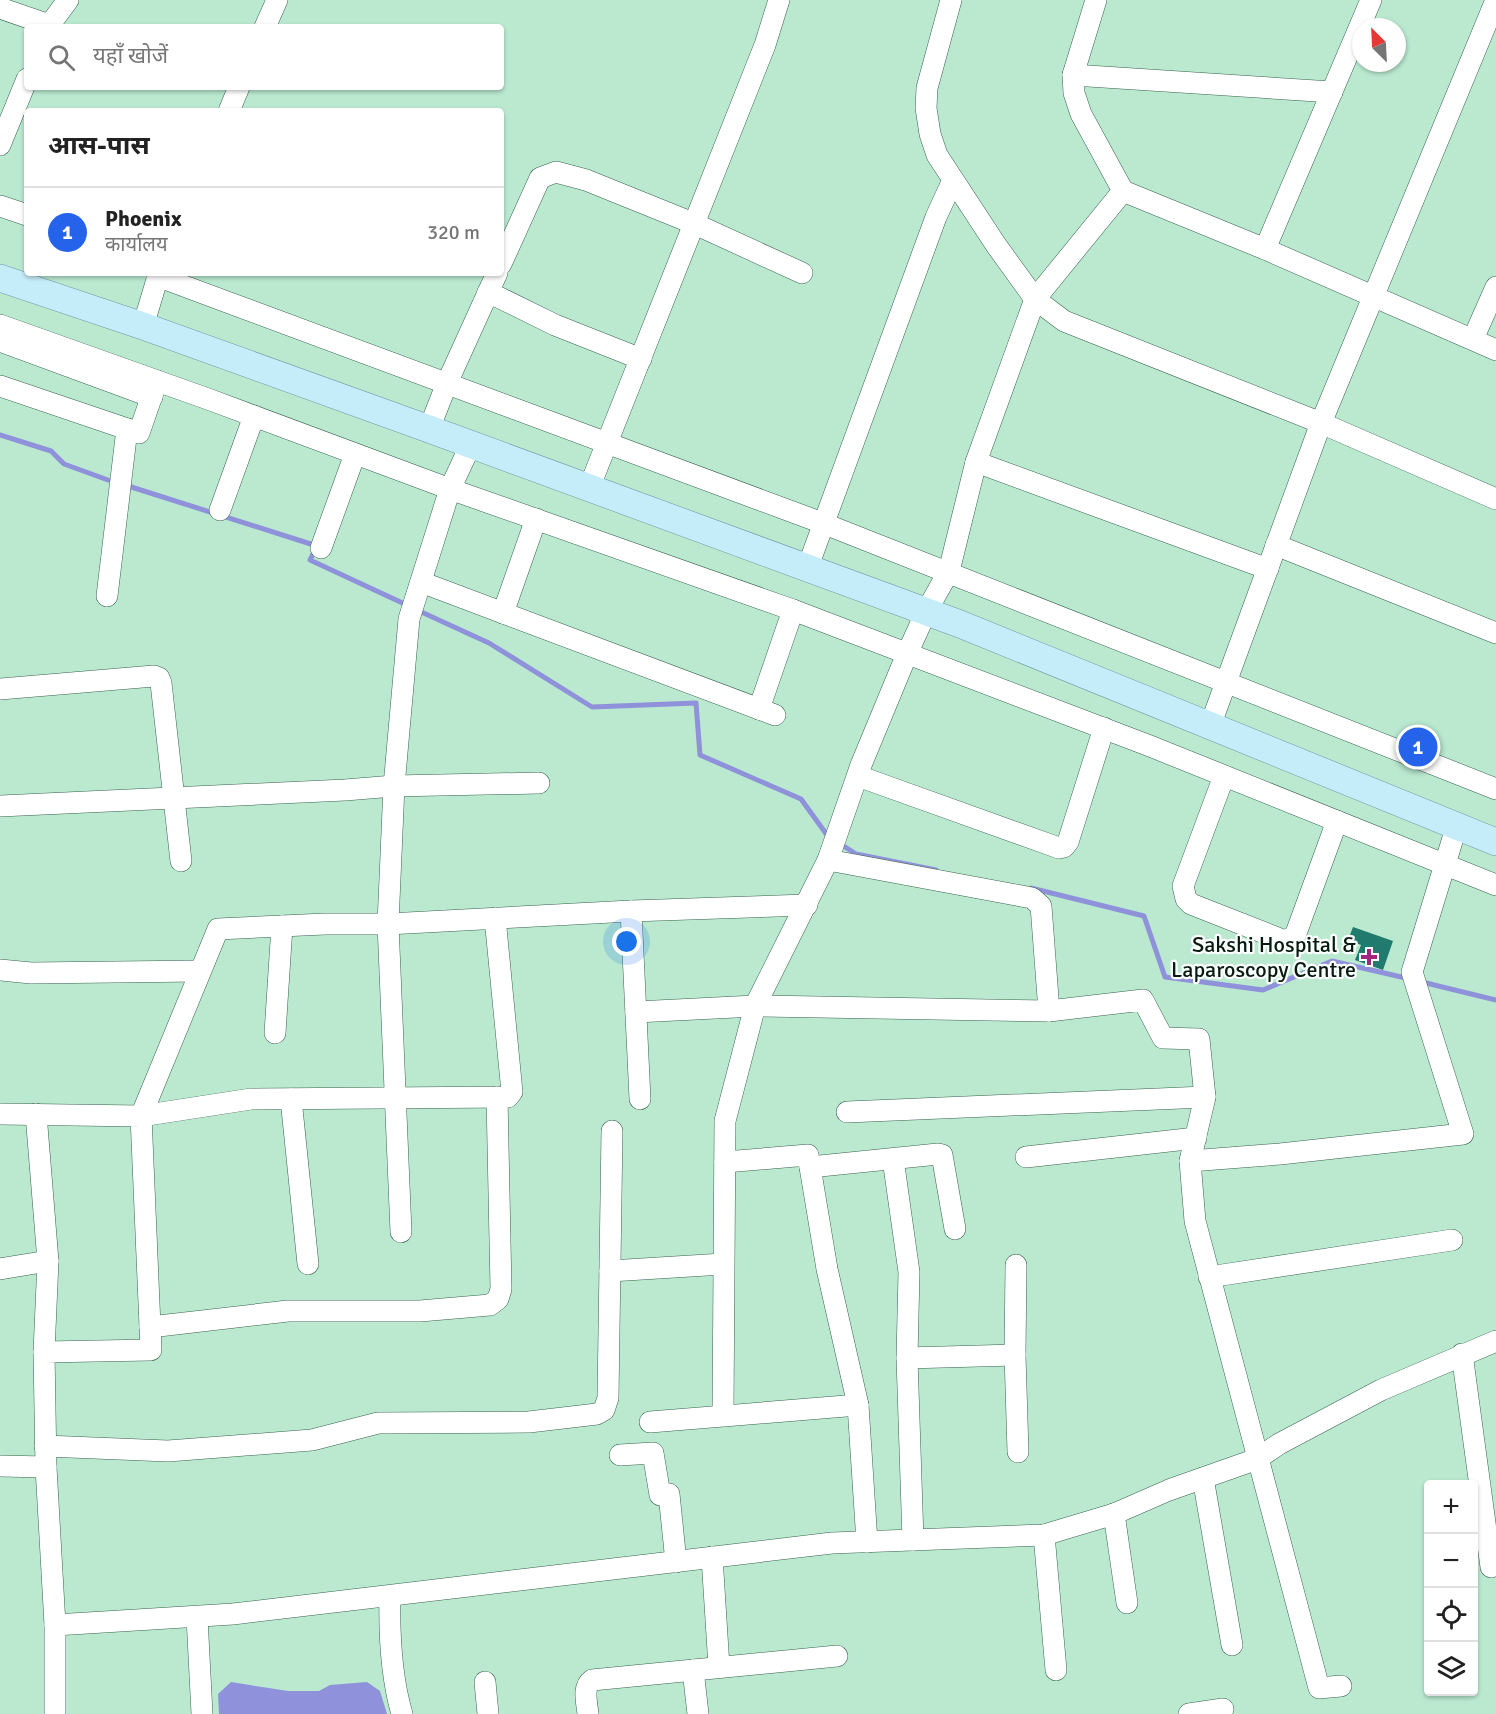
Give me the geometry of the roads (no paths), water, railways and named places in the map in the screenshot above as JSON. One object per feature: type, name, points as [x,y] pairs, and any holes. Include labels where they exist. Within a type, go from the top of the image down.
[{"type":"main road","points":[[0,278],[471,444],[926,612],[1496,842]]},
{"type":"street","points":[[50,24],[68,0]]},
{"type":"street","points":[[266,24],[277,0]]},
{"type":"street","points":[[589,488],[765,45],[779,0]]},
{"type":"street","points":[[951,0],[927,88],[926,108],[930,134],[937,155],[952,180],[1035,298],[1064,321],[1321,423],[1496,499]]},
{"type":"street","points":[[1096,0],[1073,75],[1074,93],[1081,114],[1123,191],[1265,249],[1496,350]]},
{"type":"street","points":[[1265,249],[1371,0]]},
{"type":"street","points":[[1210,726],[1321,423],[1496,0]]},
{"type":"street","points":[[0,8],[43,24]]},
{"type":"street","points":[[1073,75],[1332,92]]},
{"type":"street","points":[[0,145],[24,86]]},
{"type":"street","points":[[230,108],[238,90]]},
{"type":"street","points":[[504,257],[540,178],[556,172],[586,180],[695,224],[802,273]]},
{"type":"street","points":[[807,569],[936,217],[952,180]]},
{"type":"street","points":[[723,1415],[725,1121],[755,1006],[828,860],[858,776],[907,654],[926,612],[949,571],[976,462],[1035,298],[1123,191]]},
{"type":"street","points":[[0,206],[24,214]]},
{"type":"street","points":[[143,327],[158,276]]},
{"type":"street","points":[[161,276],[949,571],[1496,789]]},
{"type":"street","points":[[429,429],[447,383],[496,276]]},
{"type":"street","points":[[1473,339],[1496,286]]},
{"type":"street","points":[[488,292],[555,325],[641,359]]},
{"type":"street","points":[[0,325],[155,389]]},
{"type":"street","points":[[0,341],[155,389],[254,416],[450,489],[793,610],[1104,728],[1496,885]]},
{"type":"street","points":[[0,386],[139,433],[155,389]]},
{"type":"street","points":[[220,510],[254,416]]},
{"type":"street","points":[[107,596],[127,429]]},
{"type":"street","points":[[401,1232],[388,924],[394,786],[414,601],[450,489],[471,444]]},
{"type":"street","points":[[321,548],[355,454]]},
{"type":"street","points":[[976,462],[1268,569]]},
{"type":"street","points":[[503,613],[536,519]]},
{"type":"street","points":[[1276,545],[1496,633]]},
{"type":"street","points":[[414,601],[503,613],[767,712],[793,610]]},
{"type":"street","points":[[0,689],[154,676],[159,678],[181,861]]},
{"type":"street","points":[[858,776],[1059,848],[1064,847],[1068,842],[1104,728]]},
{"type":"street","points":[[1224,776],[1183,886],[1186,899],[1191,904],[1286,941],[1290,940],[1295,936],[1337,821]]},
{"type":"street","points":[[0,806],[394,786],[538,783]]},
{"type":"street","points":[[1190,1161],[1280,1154],[1462,1134],[1412,972],[1457,825]]},
{"type":"street","points":[[828,860],[1032,898],[1041,906],[1049,1011]]},
{"type":"street","points":[[44,1352],[151,1350],[141,1116],[218,929],[388,924],[631,911],[807,905]]},
{"type":"street","points":[[631,911],[640,1099]]},
{"type":"street","points":[[0,1114],[141,1116],[251,1099],[508,1097],[512,1092],[495,918]]},
{"type":"street","points":[[275,1033],[282,926]]},
{"type":"street","points":[[0,970],[31,973],[200,971]]},
{"type":"street","points":[[636,1012],[755,1006],[1049,1011],[1143,1000],[1163,1038],[1199,1039],[1205,1097],[1190,1161],[1195,1221],[1318,1688],[1341,1686]]},
{"type":"street","points":[[150,1328],[288,1311],[420,1311],[490,1305],[498,1299],[501,1289],[497,1097]]},
{"type":"street","points":[[847,1112],[1205,1097]]},
{"type":"street","points":[[291,1099],[308,1264]]},
{"type":"street","points":[[36,1114],[48,1260],[44,1352],[46,1456],[55,1625],[55,1714]]},
{"type":"street","points":[[0,1466],[46,1456],[168,1451],[312,1440],[378,1423],[529,1422],[597,1414],[604,1410],[608,1398],[612,1131]]},
{"type":"street","points":[[1026,1157],[1196,1138]]},
{"type":"street","points":[[725,1162],[808,1155],[827,1269],[858,1405],[867,1542]]},
{"type":"street","points":[[810,1167],[942,1155],[955,1229]]},
{"type":"street","points":[[893,1159],[909,1272],[907,1358],[914,1540]]},
{"type":"street","points":[[1209,1277],[1452,1240]]},
{"type":"street","points":[[0,1269],[48,1260]]},
{"type":"street","points":[[610,1271],[723,1264]]},
{"type":"street","points":[[1016,1265],[1015,1355],[1018,1452]]},
{"type":"street","points":[[55,1625],[197,1617],[832,1543],[1044,1535],[1114,1514],[1168,1490],[1257,1459],[1279,1444],[1381,1390],[1496,1341]]},
{"type":"street","points":[[1462,1354],[1487,1567]]},
{"type":"street","points":[[907,1358],[1015,1355]]},
{"type":"street","points":[[650,1422],[858,1405]]},
{"type":"street","points":[[620,1455],[653,1453],[660,1494],[669,1494],[676,1562]]},
{"type":"street","points":[[1203,1478],[1232,1645]]},
{"type":"street","points":[[1114,1514],[1127,1603]]},
{"type":"street","points":[[1044,1535],[1056,1670]]},
{"type":"street","points":[[712,1557],[719,1667]]},
{"type":"street","points":[[390,1596],[389,1624],[395,1688],[402,1714]]},
{"type":"street","points":[[197,1617],[202,1714]]},
{"type":"street","points":[[588,1714],[586,1688],[587,1683],[592,1680],[837,1656]]},
{"type":"street","points":[[693,1670],[698,1714]]},
{"type":"street","points":[[484,1682],[488,1714]]},
{"type":"street","points":[[1189,1714],[1223,1709]]},
{"type":"water","points":[[231,1682],[288,1691],[319,1691],[330,1685],[367,1682],[380,1691],[387,1714],[219,1714],[218,1694]]},
{"type":"waterway","points":[[0,435],[51,451],[64,464],[108,480]]},
{"type":"waterway","points":[[125,485],[317,546],[310,560],[409,606]]},
{"type":"waterway","points":[[417,610],[489,643],[592,707],[696,703],[700,755],[801,799],[827,835],[832,838]]},
{"type":"waterway","points":[[839,843],[856,854],[936,870]]},
{"type":"waterway","points":[[1031,888],[1144,916],[1165,977],[1263,990],[1332,961],[1410,979]]},
{"type":"waterway","points":[[1422,982],[1496,1000]]},
{"type":"place","name":"Phoenix","points":[[1418,747]]},
{"type":"place","name":"Sakshi Hospital & Laparoscopy Centre","points":[[1369,957]]}]
